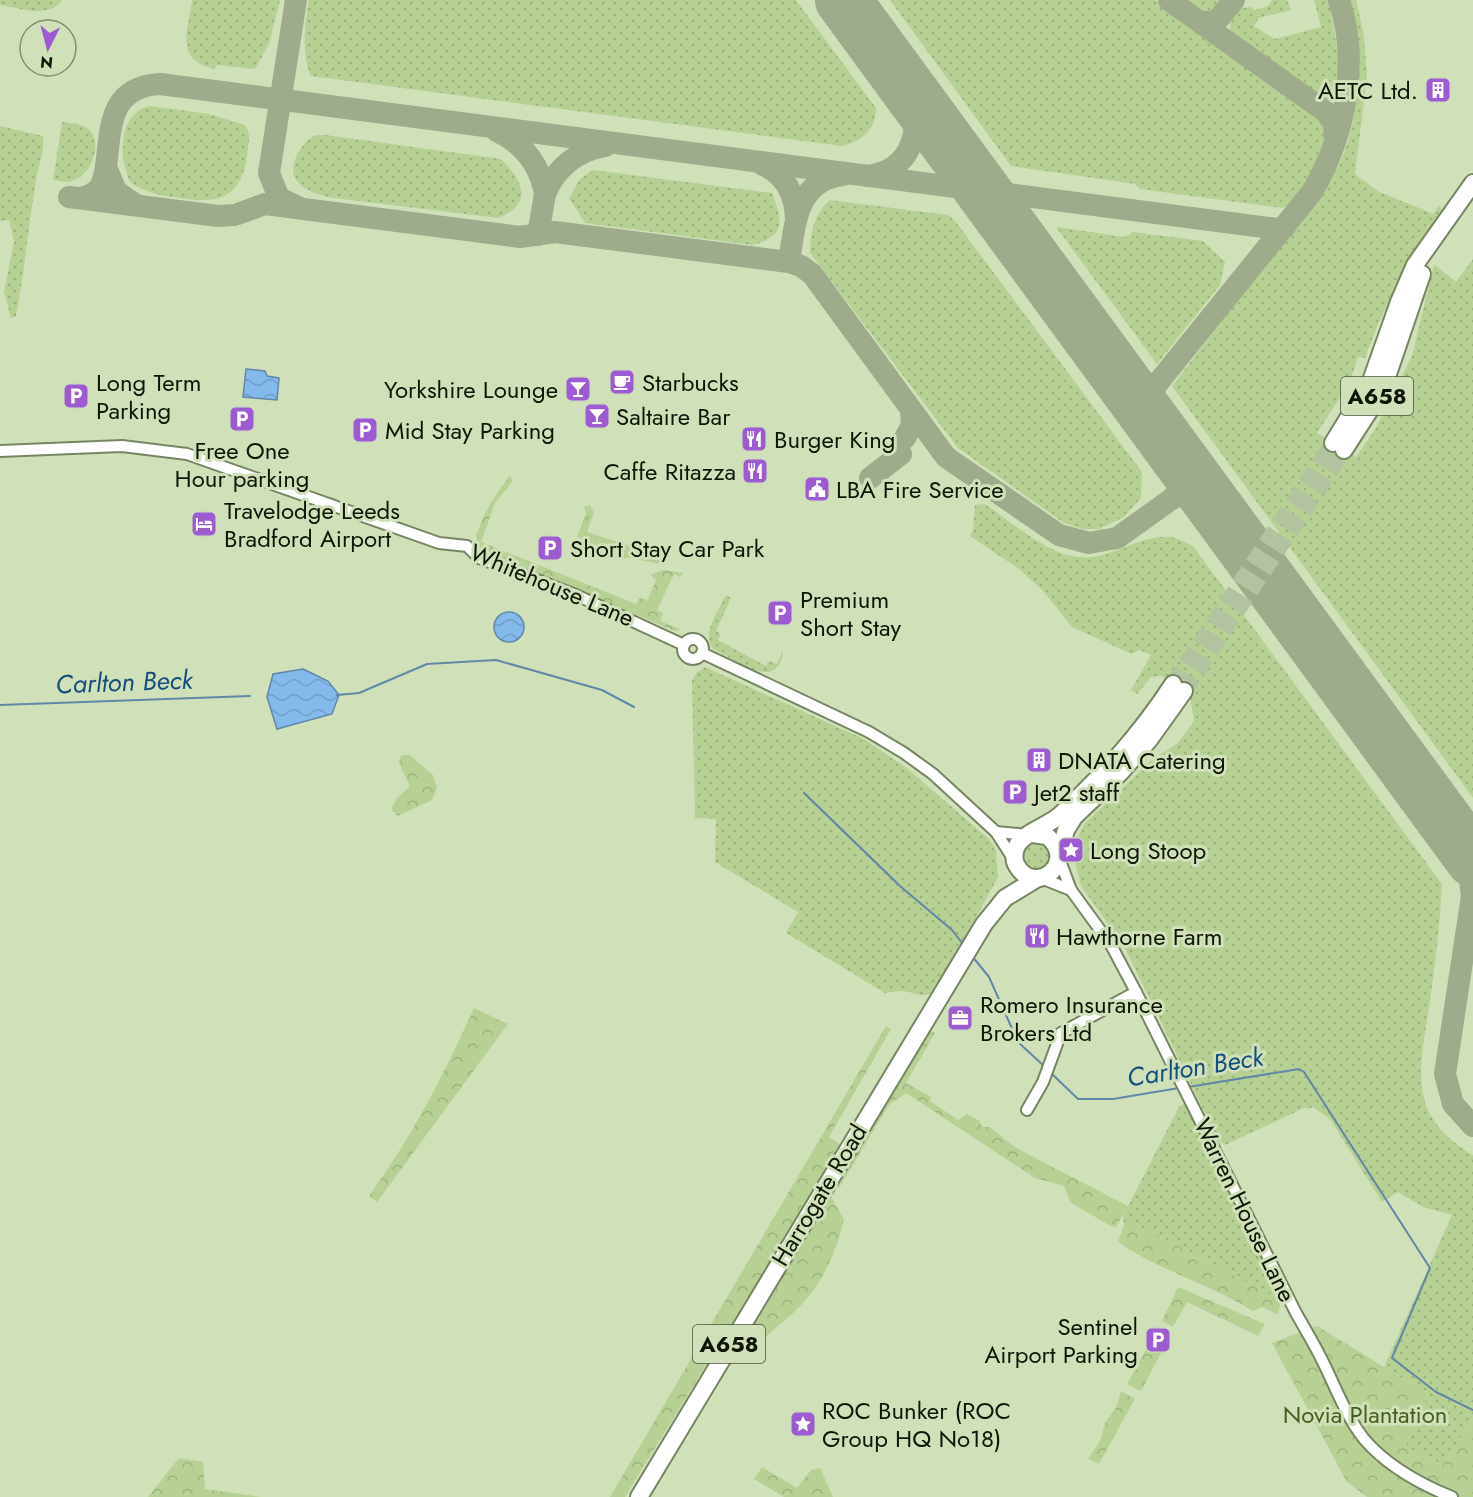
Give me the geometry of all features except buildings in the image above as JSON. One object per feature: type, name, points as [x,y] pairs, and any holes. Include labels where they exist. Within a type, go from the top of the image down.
[{"type":"highway","name":"A658","points":[[1339,447],[1371,381],[1411,274],[1473,183]]},
{"type":"highway","points":[[1117,768],[1054,820],[1018,843],[1015,861],[1023,874],[1039,878],[1052,872],[1066,830],[1074,817],[1117,768],[1161,724],[1178,688]]},
{"type":"highway","points":[[1030,834],[1047,836],[1053,841],[1059,856]]},
{"type":"highway","name":"Harrogate Road","points":[[1005,898],[1015,861]]},
{"type":"highway","name":"Harrogate Road","points":[[639,1497],[984,924],[1005,898],[1039,878]]},
{"type":"street","name":"Whitehouse Lane","points":[[0,451],[122,446],[187,454],[439,543],[467,546],[479,558],[576,595],[684,645],[689,640],[698,641],[702,653],[869,732],[933,774],[996,832]]},
{"type":"street","points":[[996,832],[1030,834]]},
{"type":"street","points":[[996,832],[1015,861]]},
{"type":"street","name":"Warren House Lane","points":[[1059,856],[1071,890],[1111,945],[1136,992],[1348,1416],[1365,1440],[1386,1460],[1410,1477],[1452,1497]]},
{"type":"street","points":[[1039,878],[1071,890]]},
{"type":"street","points":[[1027,1110],[1043,1082],[1061,1034],[1136,992]]},
{"type":"green space","points":[[0,0],[62,0],[50,9],[34,11],[0,5]]},
{"type":"green space","points":[[192,0],[280,0],[269,44],[255,69],[216,65],[215,69],[202,65],[194,59],[187,43]]},
{"type":"green space","points":[[309,0],[796,0],[876,108],[874,123],[862,138],[842,146],[311,76],[305,48]]},
{"type":"green space","points":[[890,0],[1155,0],[1323,119],[1326,130],[1323,152],[1294,203],[1282,208],[1140,189],[1135,184],[1011,166]]},
{"type":"green space","points":[[1184,0],[1227,0],[1221,9],[1203,13]]},
{"type":"green space","points":[[1272,0],[1287,0],[1291,10],[1259,18],[1254,26],[1274,39],[1321,27],[1314,0],[1329,0],[1339,60],[1338,96],[1326,100],[1231,34],[1229,19],[1239,8],[1251,7],[1255,10],[1268,6]]},
{"type":"green space","points":[[1347,0],[1356,0],[1364,37],[1367,76],[1355,174],[1379,192],[1434,214],[1439,205],[1443,211],[1399,282],[1365,358],[1358,357],[1350,382],[1317,433],[1356,457],[1376,428],[1412,356],[1434,264],[1456,282],[1473,259],[1473,798],[1172,386],[1307,213],[1340,162],[1353,122],[1357,81],[1355,40]]},
{"type":"green space","points":[[151,106],[209,114],[245,125],[249,136],[247,156],[244,170],[233,190],[216,199],[194,200],[154,194],[131,183],[124,162],[124,137],[132,117],[140,110]]},
{"type":"green space","points":[[62,122],[79,124],[89,130],[94,137],[94,154],[91,163],[80,177],[70,182],[53,180]]},
{"type":"green space","points":[[0,126],[43,136],[19,299],[16,316],[11,318],[4,292],[14,242],[9,220],[0,221]]},
{"type":"green space","points":[[326,135],[501,159],[519,183],[521,199],[517,206],[498,218],[326,197],[301,185],[295,178],[293,168],[300,150],[308,140],[315,136]]},
{"type":"green space","points":[[593,170],[772,193],[778,212],[779,226],[771,237],[752,245],[585,223],[569,198],[580,179]]},
{"type":"green space","points":[[830,200],[948,215],[956,222],[1142,472],[1141,498],[1124,517],[1099,529],[1083,529],[1064,523],[958,448],[810,253],[816,218]]},
{"type":"green space","points":[[1056,227],[1125,237],[1133,232],[1203,241],[1225,262],[1220,285],[1157,364]]},
{"type":"green space","points":[[510,475],[513,481],[495,503],[481,542],[636,604],[640,598],[648,600],[656,580],[650,575],[663,570],[683,573],[680,577],[674,574],[657,610],[663,613],[660,621],[682,630],[675,631],[481,549],[476,537],[479,527],[491,503]]},
{"type":"green space","points":[[985,504],[1041,543],[1077,557],[1102,555],[1159,537],[1171,537],[1193,546],[1442,884],[1435,961],[1422,1052],[1422,1087],[1427,1107],[1436,1124],[1449,1138],[1473,1155],[1473,1419],[1443,1465],[1405,1447],[1428,1394],[1384,1367],[1452,1215],[1423,1207],[1398,1192],[1382,1202],[1330,1119],[1313,1107],[1308,1109],[1306,1107],[1225,1145],[1218,1140],[1124,946],[1081,886],[1074,857],[1076,841],[1084,824],[1152,760],[1178,743],[1194,721],[1190,695],[1161,676],[1151,677],[1137,694],[1131,690],[1151,655],[1139,650],[1132,654],[1072,627],[1043,591],[1019,569],[970,536],[973,530],[975,505]]},
{"type":"green space","points":[[590,505],[594,513],[587,532],[663,557],[661,564],[629,558],[616,559],[618,555],[577,537],[586,513],[584,507]]},
{"type":"green space","points":[[726,595],[731,598],[716,631],[721,634],[718,640],[766,666],[769,661],[777,664],[783,650],[780,663],[774,670],[765,672],[756,670],[713,649],[710,643],[710,629]]},
{"type":"green space","points":[[705,667],[864,739],[908,769],[990,840],[996,851],[998,877],[936,991],[926,995],[906,991],[885,993],[786,933],[798,912],[715,862],[716,819],[695,818],[692,681],[696,673]]},
{"type":"green space","points":[[401,755],[410,755],[433,775],[437,788],[432,800],[398,816],[391,810],[396,799],[410,786],[399,763]]},
{"type":"green space","points":[[1041,841],[1053,855],[1046,871],[1025,870],[1022,858],[1023,849],[1028,843]]},
{"type":"green space","points":[[474,1008],[508,1024],[377,1202],[369,1196],[385,1174],[426,1105]]},
{"type":"green space","points":[[886,1026],[891,1029],[829,1137],[841,1145],[625,1497],[610,1497]]},
{"type":"green space","points":[[929,1030],[935,1033],[906,1083],[931,1097],[930,1101],[958,1120],[967,1114],[980,1121],[982,1127],[990,1127],[1016,1148],[1128,1206],[1116,1227],[1071,1203],[1064,1186],[1035,1178],[906,1093],[889,1105],[839,1188],[834,1185]]},
{"type":"green space","points":[[1183,1104],[1187,1105],[1226,1181],[1229,1197],[1234,1199],[1281,1300],[1146,1229],[1124,1225],[1123,1216],[1179,1107]]},
{"type":"green space","points":[[828,1192],[844,1219],[826,1270],[803,1303],[753,1353],[741,1347]]},
{"type":"green space","points":[[1124,1225],[1146,1229],[1281,1300],[1278,1315],[1262,1307],[1253,1311],[1237,1301],[1134,1252],[1118,1242]]},
{"type":"green space","points":[[1178,1287],[1265,1324],[1258,1336],[1187,1302],[1173,1327],[1162,1321]]},
{"type":"green space","name":"Novia Plantation","points":[[1317,1326],[1428,1394],[1405,1447],[1443,1465],[1473,1419],[1473,1497],[1367,1497],[1347,1482],[1272,1343]]},
{"type":"green space","points":[[1158,1327],[1171,1334],[1141,1391],[1127,1384]]},
{"type":"green space","points":[[1121,1391],[1135,1399],[1099,1464],[1088,1459],[1101,1439],[1105,1423],[1116,1408]]},
{"type":"green space","points":[[179,1458],[203,1462],[205,1489],[261,1497],[148,1497]]},
{"type":"green space","points":[[762,1467],[797,1488],[811,1470],[820,1468],[833,1497],[784,1497],[754,1479]]},
{"type":"water","points":[[246,369],[265,371],[267,376],[279,378],[277,400],[243,397]]},
{"type":"water","points":[[509,612],[520,616],[524,627],[520,638],[509,642],[498,638],[494,627],[498,616]]},
{"type":"water","points":[[303,669],[328,681],[339,695],[332,714],[277,729],[267,697],[273,674]]},
{"type":"waterway","name":"Carlton Beck","points":[[337,695],[359,693],[427,664],[496,660],[602,690],[634,707]]},
{"type":"waterway","name":"Carlton Beck","points":[[0,705],[250,696]]},
{"type":"waterway","name":"Carlton Beck","points":[[804,793],[900,886],[952,930],[963,944]]},
{"type":"waterway","name":"Carlton Beck","points":[[972,956],[989,977],[1018,1042],[1045,1067]]},
{"type":"waterway","name":"Carlton Beck","points":[[1188,1087],[1299,1069],[1304,1072],[1430,1268],[1392,1358],[1436,1392],[1473,1410]]},
{"type":"waterway","name":"Carlton Beck","points":[[1051,1073],[1078,1099],[1113,1099],[1179,1088]]},
{"type":"taxiway","points":[[296,0],[269,173],[279,198],[298,207]]},
{"type":"taxiway","points":[[1169,0],[1326,112],[1334,124],[1335,141]]},
{"type":"taxiway","points":[[1200,22],[1216,22],[1234,0]]},
{"type":"taxiway","points":[[1157,384],[1312,192],[1323,170],[1341,123],[1346,99],[1348,49],[1339,0]]},
{"type":"taxiway","points":[[106,167],[112,124],[122,101],[131,92],[160,84],[1278,229],[1285,227]]},
{"type":"taxiway","points":[[867,176],[895,166],[904,157],[910,145],[915,119],[909,91]]},
{"type":"taxiway","points":[[497,131],[515,142],[529,156],[539,174],[545,194],[555,176],[569,162],[585,152],[605,146]]},
{"type":"taxiway","points":[[957,157],[981,181],[1000,191]]},
{"type":"taxiway","points":[[763,165],[778,174],[788,186],[794,201],[796,218]]},
{"type":"taxiway","points":[[79,198],[96,192],[106,167],[116,191],[136,205]]},
{"type":"taxiway","points":[[789,262],[796,220],[807,195],[827,179],[843,175]]},
{"type":"taxiway","points":[[966,193],[981,200],[1007,226]]},
{"type":"taxiway","points":[[538,235],[545,194]]},
{"type":"taxiway","points":[[69,197],[218,216],[235,215],[265,204],[520,237],[555,232],[789,262],[801,266],[812,274],[946,457],[1059,535],[1089,543],[1117,538],[1173,498]]},
{"type":"taxiway","points":[[1017,210],[1013,224],[1021,245]]},
{"type":"taxiway","points":[[1109,366],[1136,386],[1157,384],[1151,396],[1150,408],[1158,432]]},
{"type":"taxiway","points":[[905,438],[912,425],[911,410]]},
{"type":"taxiway","points":[[870,478],[901,454]]},
{"type":"taxiway","points":[[1180,461],[1183,471],[1182,481],[1173,498],[1195,495],[1214,507]]},
{"type":"taxiway","points":[[1451,829],[1468,865],[1472,896],[1445,1074],[1453,1104],[1473,1126]]},
{"type":"runway","points":[[843,0],[1473,859]]},
{"type":"tunnel","points":[[1173,684],[1333,443]]},
{"type":"tunnel","points":[[1184,691],[1344,450]]},
{"type":"place","name":"AETC Ltd.","points":[[1438,90]]},
{"type":"place","name":"Starbucks","points":[[622,382]]},
{"type":"place","name":"Yorkshire Lounge","points":[[578,389]]},
{"type":"place","name":"Long Term Parking","points":[[76,396]]},
{"type":"place","name":"Saltaire Bar","points":[[597,416]]},
{"type":"place","name":"Free One Hour parking","points":[[242,419]]},
{"type":"place","name":"Mid Stay Parking","points":[[365,430]]},
{"type":"place","name":"Burger King","points":[[754,439]]},
{"type":"place","name":"Caffe Ritazza","points":[[755,471]]},
{"type":"place","name":"LBA Fire Service","points":[[817,489]]},
{"type":"place","name":"Travelodge Leeds Bradford Airport","points":[[204,524]]},
{"type":"place","name":"Short Stay Car Park","points":[[550,548]]},
{"type":"place","name":"Premium Short Stay","points":[[780,613]]},
{"type":"place","name":"DNATA Catering","points":[[1039,760]]},
{"type":"place","name":"Jet2 staff","points":[[1015,792]]},
{"type":"place","name":"Long Stoop","points":[[1071,850]]},
{"type":"place","name":"Hawthorne Farm","points":[[1037,936]]},
{"type":"place","name":"Romero Insurance Brokers Ltd","points":[[960,1018]]},
{"type":"place","name":"Sentinel Airport Parking","points":[[1158,1340]]},
{"type":"place","name":"ROC Bunker (ROC Group HQ No18)","points":[[803,1424]]}]
